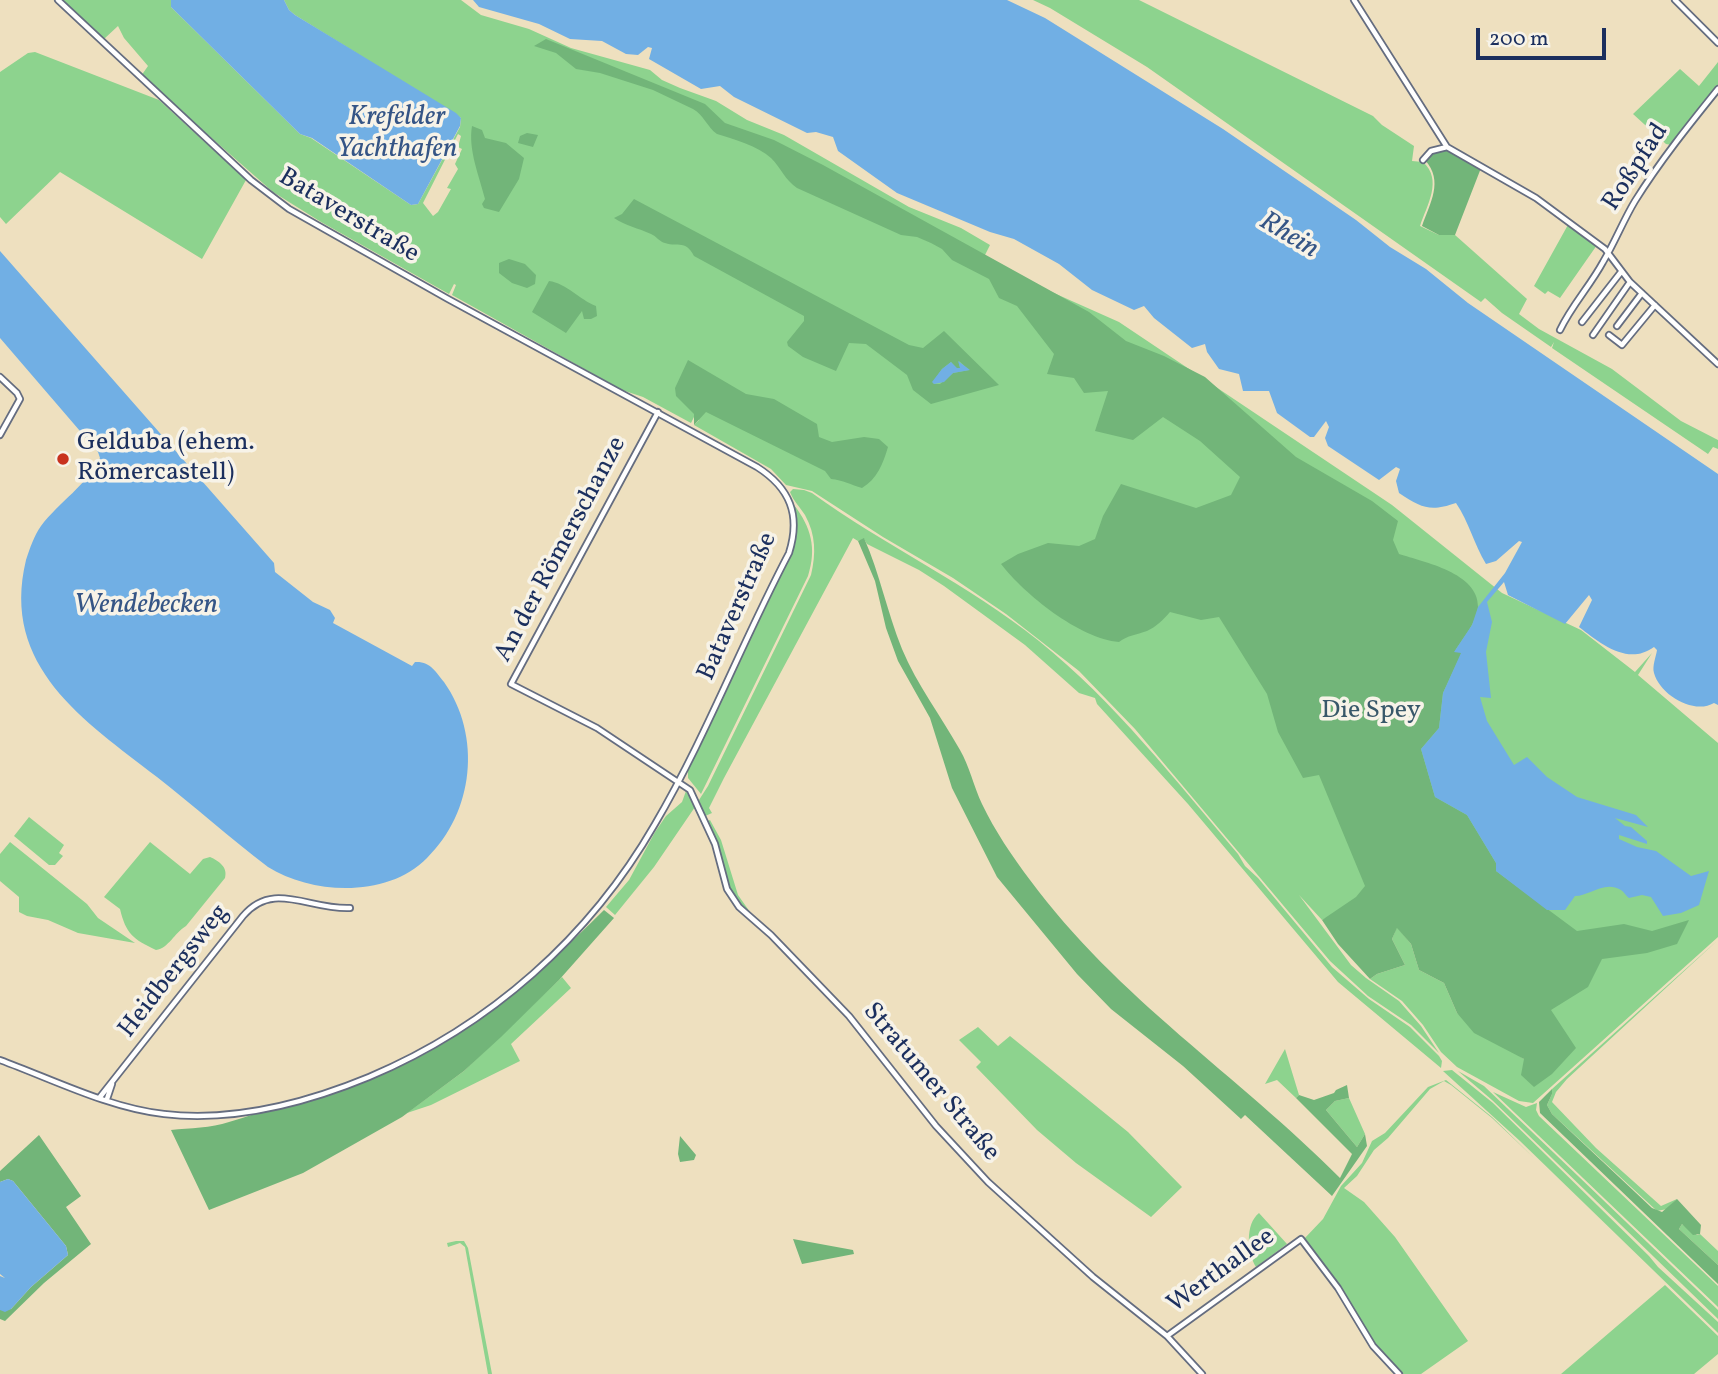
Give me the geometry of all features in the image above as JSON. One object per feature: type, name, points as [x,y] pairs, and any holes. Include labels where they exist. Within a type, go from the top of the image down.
[{"type":"street","name":"Bataverstraße","points":[[58,0],[251,180],[289,209],[771,476],[787,497],[794,519],[789,553],[678,781],[631,863],[588,919],[541,968],[500,1002],[440,1042],[356,1082],[309,1098],[223,1114],[181,1115],[147,1111],[107,1099]]},
{"type":"street","points":[[1354,0],[1447,148],[1536,198],[1608,253],[1570,309],[1560,330]]},
{"type":"street","points":[[1675,0],[1718,43]]},
{"type":"street","name":"Roßpfad","points":[[1718,89],[1670,148],[1630,209],[1608,253],[1630,282],[1718,364]]},
{"type":"street","points":[[1423,160],[1431,151],[1447,148]]},
{"type":"street","points":[[1583,322],[1621,272]]},
{"type":"street","points":[[1593,335],[1630,282]]},
{"type":"street","points":[[1617,326],[1642,293]]},
{"type":"street","points":[[1609,335],[1622,345],[1655,305]]},
{"type":"street","points":[[0,377],[20,399],[0,435]]},
{"type":"street","name":"An der Römerschanze","points":[[658,412],[511,684],[597,728],[678,781]]},
{"type":"street","name":"Stratumer Straße","points":[[678,781],[694,794],[720,859],[727,889],[739,907],[771,935],[849,1016],[936,1126],[988,1182],[1084,1269],[1167,1336],[1202,1374]]},
{"type":"street","name":"Heidbergsweg","points":[[100,1097],[243,916],[257,903],[274,897],[321,907],[350,908]]},
{"type":"street","points":[[0,1060],[107,1099]]},
{"type":"street","name":"Heidbergsweg","points":[[107,1099],[116,1075]]},
{"type":"street","name":"Werthallee","points":[[1167,1336],[1301,1239],[1338,1288],[1373,1346],[1399,1374]]},
{"type":"green space","name":"Die Spey","points":[[63,0],[171,0],[171,7],[300,134],[311,138],[411,205],[418,204],[460,127],[461,118],[295,15],[284,0],[461,0],[481,15],[529,29],[571,48],[650,70],[662,80],[716,101],[747,120],[784,135],[909,207],[961,228],[990,245],[982,261],[1119,322],[1392,505],[1502,593],[1581,630],[1635,672],[1652,653],[1638,675],[1718,743],[1718,937],[1533,1103],[1519,1101],[1457,1067],[1441,1052],[1423,1025],[1402,1001],[1370,979],[1405,965],[1392,939],[1397,927],[1411,944],[1419,970],[1444,983],[1457,1013],[1524,1059],[1546,1078],[1386,889],[1322,920],[1299,895],[1351,965],[1399,1001],[1421,1026],[1439,1053],[1411,1025],[1368,996],[1330,961],[1135,729],[1079,671],[1006,614],[812,491],[786,485],[771,469],[694,425],[699,420],[694,417],[691,423],[643,397],[622,390],[452,295],[456,285],[454,284],[449,294],[273,192],[141,76],[148,66],[124,38],[118,26],[104,39]],"holes":[[[458,134],[461,136],[458,147],[462,149],[455,164],[458,169],[447,188],[451,189],[433,216],[423,203]]]},
{"type":"green space","points":[[1033,0],[1139,0],[1373,116],[1414,146],[1412,161],[1423,162],[1429,169],[1432,193],[1420,226],[1439,235],[1455,235],[1527,299],[1519,314],[1539,329],[1612,369],[1681,421],[1718,440],[1718,449],[1713,447],[1708,454],[1552,348],[1554,342],[1551,347],[1485,298],[1481,302],[1147,67]]},
{"type":"green space","name":"Die Spey","points":[[546,39],[705,104],[725,123],[774,140],[823,165],[1089,312],[1126,341],[1164,356],[1205,377],[1296,457],[1372,501],[1398,521],[1393,540],[1399,554],[1435,565],[1460,577],[1476,595],[1478,607],[1472,624],[1455,651],[1462,652],[1443,693],[1439,728],[1421,749],[1435,797],[1467,815],[1496,863],[1496,871],[1577,931],[1624,924],[1652,931],[1689,920],[1677,944],[1647,953],[1602,959],[1588,987],[1551,1010],[1576,1048],[1552,1074],[1534,1087],[1521,1075],[1524,1059],[1474,1033],[1457,1013],[1444,983],[1419,970],[1411,944],[1397,928],[1392,939],[1405,965],[1370,979],[1338,944],[1322,920],[1356,897],[1365,886],[1319,775],[1303,778],[1278,732],[1267,694],[1219,617],[1201,620],[1170,612],[1147,631],[1119,642],[1104,639],[1087,633],[1054,613],[1001,564],[1018,554],[1048,543],[1079,546],[1095,539],[1103,516],[1121,484],[1196,508],[1231,495],[1240,477],[1200,441],[1163,417],[1133,440],[1095,431],[1108,391],[1084,393],[1074,378],[1047,374],[1054,354],[1017,306],[999,298],[989,279],[952,260],[942,249],[931,243],[917,237],[901,235],[797,188],[766,154],[746,143],[717,134],[693,109],[653,90],[600,73],[576,69],[556,53],[534,46]]},
{"type":"green space","points":[[35,52],[159,100],[246,180],[202,259],[60,172],[6,224],[0,217],[0,72],[28,53]]},
{"type":"green space","points":[[1718,62],[1718,88],[1671,145],[1666,144],[1633,114],[1680,69],[1699,86]]},
{"type":"green space","points":[[472,126],[482,130],[485,138],[506,143],[524,158],[519,179],[499,212],[484,208],[482,204],[485,199],[473,153]]},
{"type":"green space","points":[[527,133],[538,135],[533,147],[518,143],[520,136]]},
{"type":"green space","points":[[1448,150],[1481,168],[1455,235],[1439,235],[1422,226],[1435,184],[1431,168],[1425,160],[1436,151]]},
{"type":"green space","points":[[634,199],[909,345],[923,348],[944,331],[999,385],[931,404],[913,390],[907,375],[866,344],[849,343],[836,371],[803,357],[788,346],[787,342],[804,321],[804,316],[694,256],[688,247],[663,242],[614,218],[622,214]],"holes":[[[959,361],[969,370],[953,373],[940,384],[933,382],[951,362],[957,369],[960,368]]]},
{"type":"green space","points":[[1569,223],[1597,245],[1560,298],[1548,291],[1545,294],[1534,286]]},
{"type":"green space","points":[[509,259],[525,264],[536,275],[535,284],[527,288],[512,283],[499,273],[499,263]]},
{"type":"green space","points":[[549,281],[561,285],[596,306],[597,316],[584,319],[582,311],[566,333],[532,312]]},
{"type":"green space","points":[[688,360],[746,394],[774,399],[817,424],[819,437],[832,442],[864,437],[879,439],[888,447],[879,470],[862,488],[831,479],[825,471],[706,412],[694,425],[694,414],[676,396],[675,388]]},
{"type":"green space","points":[[793,489],[812,493],[984,601],[1067,665],[1143,743],[1332,967],[1369,999],[1410,1027],[1439,1056],[1442,1061],[1441,1068],[1338,982],[1188,804],[1097,704],[1095,698],[1079,693],[1025,645],[944,586],[867,544],[864,539],[858,541],[853,538],[724,778],[709,808],[712,813],[703,817],[699,800],[811,575],[814,560],[813,537],[809,522],[790,492]]},
{"type":"green space","points":[[794,505],[805,521],[811,538],[812,556],[808,576],[701,794],[688,778],[688,769],[790,556],[797,530]]},
{"type":"green space","points":[[864,538],[902,649],[963,756],[982,804],[1010,853],[1064,923],[1140,999],[1301,1140],[1340,1178],[1352,1154],[1296,1098],[1299,1095],[1314,1100],[1347,1085],[1349,1098],[1335,1101],[1326,1110],[1357,1147],[1365,1134],[1367,1146],[1332,1196],[1245,1115],[1241,1119],[1183,1066],[1111,1009],[1077,974],[997,877],[952,788],[930,718],[898,661],[886,628],[875,581],[858,541]]},
{"type":"green space","points":[[686,791],[695,807],[654,867],[615,915],[606,907],[629,880],[655,832],[666,816],[682,802]]},
{"type":"green space","points":[[29,817],[64,845],[59,853],[63,856],[55,865],[49,865],[14,836]]},
{"type":"green space","points":[[710,820],[721,840],[738,895],[750,912],[738,904],[730,890],[718,849],[705,822]]},
{"type":"green space","points":[[10,842],[87,904],[98,918],[135,943],[78,933],[48,920],[19,912],[19,897],[0,881],[0,854]]},
{"type":"green space","points":[[150,842],[190,874],[203,859],[210,857],[222,865],[226,874],[186,926],[161,949],[156,950],[132,935],[120,909],[104,897]]},
{"type":"green space","points":[[604,910],[614,918],[559,980],[464,1071],[402,1117],[303,1173],[209,1210],[171,1130],[222,1124],[348,1087],[428,1053],[460,1033],[520,988]]},
{"type":"green space","points":[[1718,940],[1567,1079],[1556,1092],[1552,1102],[1596,1148],[1661,1206],[1677,1199],[1667,1209],[1657,1211],[1552,1114],[1547,1105],[1552,1089]]},
{"type":"green space","points":[[562,977],[571,988],[511,1044],[520,1061],[431,1105],[407,1113],[464,1071]]},
{"type":"green space","points":[[978,1027],[998,1046],[1010,1036],[1128,1132],[1182,1187],[1151,1217],[1076,1163],[1037,1130],[976,1067],[981,1062],[959,1040]]},
{"type":"green space","points":[[1285,1049],[1299,1095],[1296,1098],[1277,1080],[1265,1084]]},
{"type":"green space","points":[[1452,1070],[1493,1103],[1658,1267],[1718,1322],[1718,1333],[1520,1141],[1443,1071]]},
{"type":"green space","points":[[1458,1071],[1484,1086],[1718,1310],[1718,1319],[1492,1100]]},
{"type":"green space","points":[[1446,1080],[1492,1117],[1534,1158],[1492,1118],[1444,1081],[1430,1089],[1388,1138],[1374,1150],[1357,1176],[1344,1188],[1364,1202],[1395,1237],[1468,1341],[1421,1374],[1402,1374],[1375,1345],[1304,1239],[1323,1219],[1341,1186],[1362,1163],[1372,1141],[1385,1133],[1428,1087]]},
{"type":"green space","points":[[1552,1089],[1547,1105],[1552,1114],[1652,1208],[1662,1212],[1677,1199],[1701,1225],[1700,1234],[1693,1235],[1682,1224],[1679,1229],[1718,1265],[1718,1284],[1540,1113],[1539,1102]]},
{"type":"green space","points":[[1493,1092],[1526,1107],[1537,1103],[1539,1116],[1718,1286],[1718,1307]]},
{"type":"green space","points":[[1349,1098],[1365,1134],[1357,1147],[1326,1110],[1335,1101]]},
{"type":"green space","points":[[39,1135],[81,1196],[66,1207],[91,1244],[44,1283],[5,1321],[0,1319],[0,1310],[11,1309],[31,1287],[68,1255],[66,1246],[13,1181],[8,1179],[0,1182],[0,1171]]},
{"type":"green space","points":[[680,1136],[696,1155],[694,1160],[680,1162]]},
{"type":"green space","points":[[1259,1213],[1287,1244],[1256,1267],[1249,1239],[1251,1224]]},
{"type":"green space","points":[[1682,1224],[1697,1235],[1700,1234],[1718,1251],[1718,1265],[1679,1229]]},
{"type":"green space","points":[[793,1239],[853,1250],[854,1254],[802,1264]]},
{"type":"green space","points":[[464,1241],[468,1248],[492,1374],[488,1374],[465,1247],[460,1243],[448,1247],[447,1243]]},
{"type":"green space","points":[[1665,1285],[1718,1336],[1718,1354],[1694,1374],[1561,1374]]},
{"type":"water","name":"Krefelder Yachthafen","points":[[171,0],[284,0],[295,15],[456,113],[461,118],[460,126],[418,204],[411,205],[312,138],[300,134],[171,7]]},
{"type":"water","name":"Rhein","points":[[473,0],[1007,0],[1045,18],[1223,129],[1356,220],[1390,247],[1426,269],[1468,303],[1718,474],[1718,705],[1688,705],[1663,689],[1654,673],[1657,650],[1654,647],[1644,652],[1625,654],[1606,646],[1579,627],[1592,600],[1589,595],[1565,624],[1508,595],[1504,582],[1487,602],[1492,622],[1486,652],[1491,698],[1480,697],[1487,721],[1514,765],[1527,757],[1547,777],[1577,797],[1636,815],[1648,827],[1615,818],[1631,827],[1647,844],[1619,835],[1619,839],[1656,851],[1691,876],[1709,871],[1699,905],[1681,913],[1663,916],[1651,897],[1642,895],[1629,898],[1621,890],[1609,887],[1575,896],[1565,910],[1547,910],[1496,871],[1496,863],[1467,815],[1435,797],[1421,749],[1439,728],[1443,693],[1461,653],[1454,652],[1472,625],[1478,607],[1505,573],[1522,542],[1519,541],[1496,561],[1486,564],[1456,503],[1433,508],[1407,498],[1399,493],[1396,481],[1400,469],[1396,467],[1379,480],[1328,446],[1325,438],[1329,427],[1326,421],[1314,437],[1310,437],[1277,413],[1269,391],[1243,391],[1239,374],[1219,369],[1207,352],[1205,344],[1192,348],[1154,318],[1144,306],[1134,310],[1092,290],[1059,264],[1014,239],[990,232],[897,193],[838,151],[833,137],[816,132],[807,133],[734,97],[720,86],[701,89],[649,59],[652,48],[648,47],[638,55],[626,54],[602,41],[570,39],[539,24],[479,7]]},
{"type":"water","name":"Wendebecken","points":[[0,251],[274,563],[275,572],[313,602],[330,610],[335,618],[333,623],[412,666],[415,662],[429,665],[444,682],[456,703],[468,749],[463,796],[455,819],[443,839],[427,858],[411,871],[371,886],[350,888],[306,883],[268,867],[102,735],[55,688],[37,661],[25,631],[21,598],[26,560],[41,526],[88,477],[100,458],[98,452],[0,338]]},
{"type":"water","points":[[958,361],[970,370],[953,373],[944,382],[932,382],[951,362],[960,368]]},
{"type":"water","points":[[8,1179],[13,1181],[66,1246],[68,1255],[5,1312],[0,1310],[0,1276],[5,1278],[0,1274],[0,1182]]},
{"type":"place","name":"Gelduba (ehem. Römercastell)","points":[[63,459]]}]
